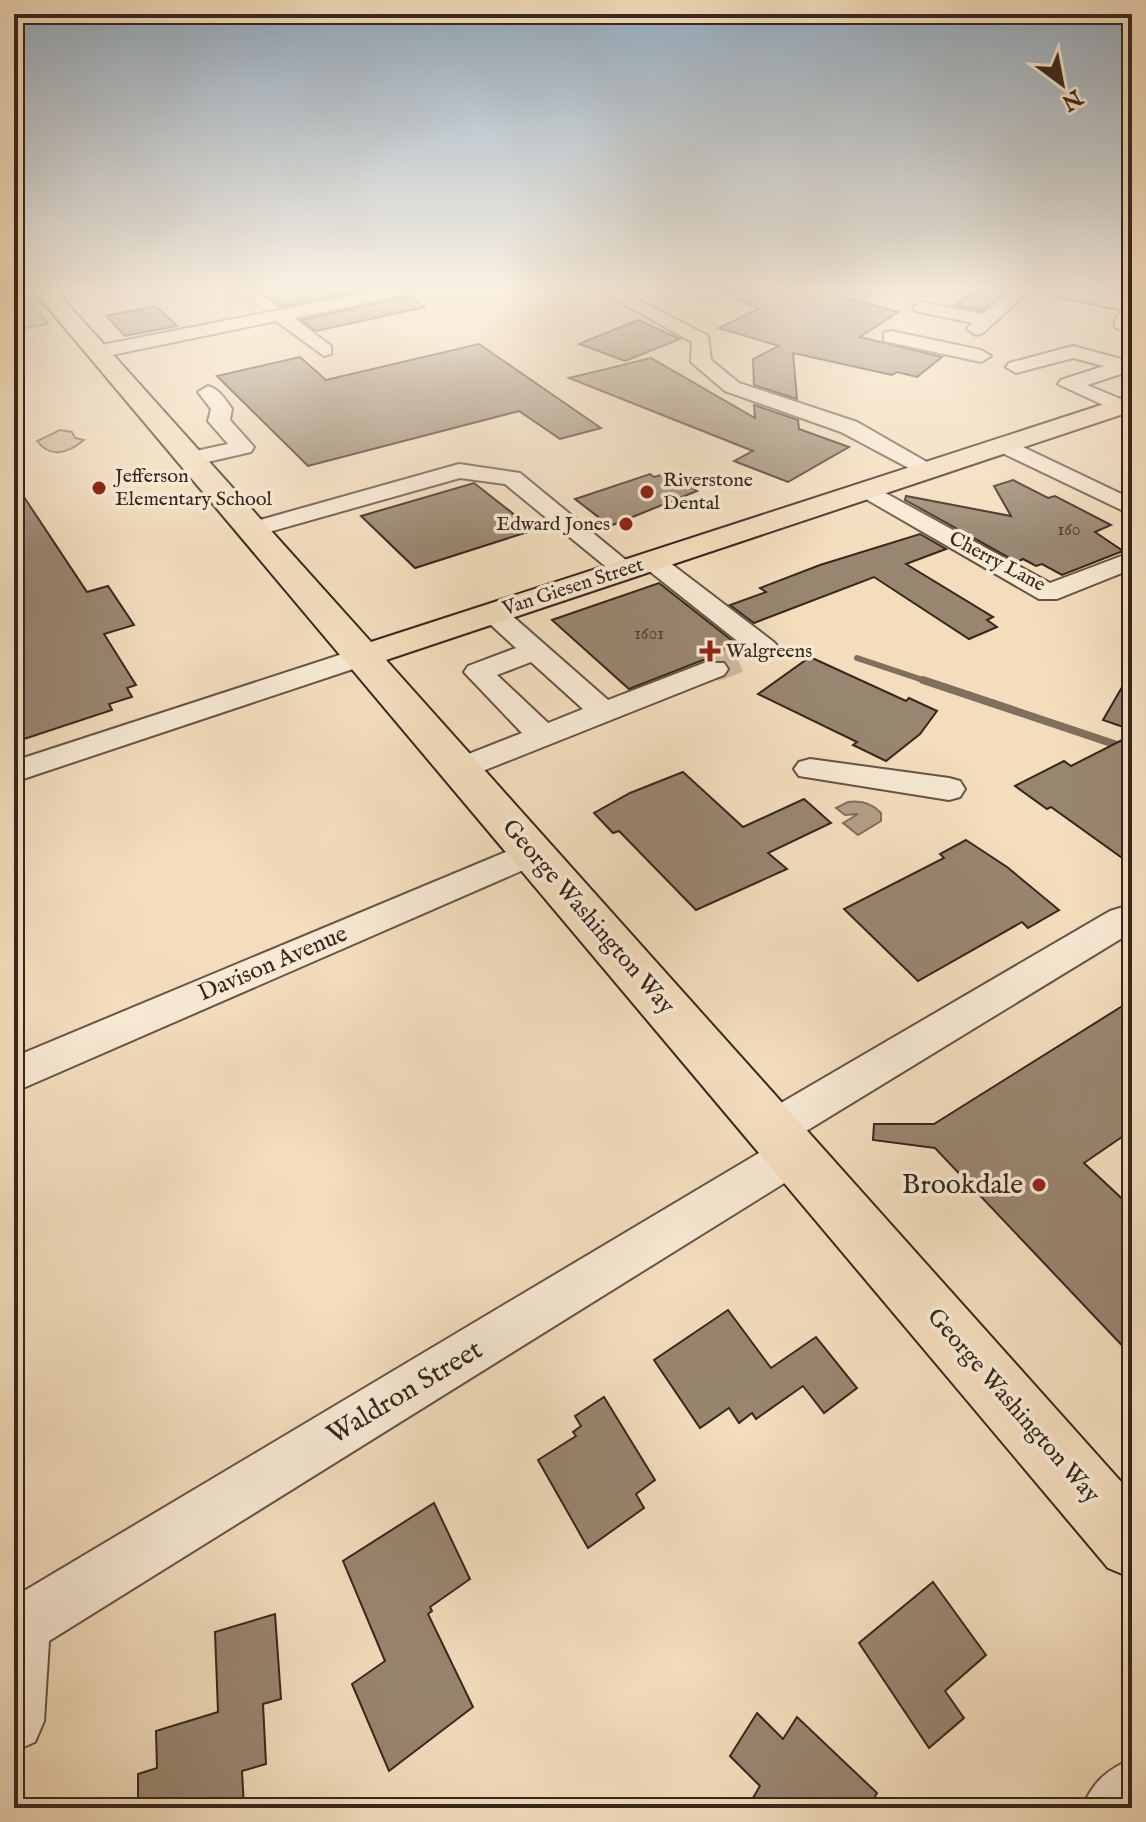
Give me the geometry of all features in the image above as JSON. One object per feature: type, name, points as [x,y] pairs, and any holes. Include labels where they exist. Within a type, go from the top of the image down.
[{"type":"main road","name":"George Washington Way","points":[[117,375],[1132,1544]]},
{"type":"main road","name":"Van Giesen Street","points":[[361,657],[1126,404]]},
{"type":"street","points":[[717,375],[732,387],[849,427],[928,469]]},
{"type":"street","points":[[1102,375],[1068,384],[1126,404]]},
{"type":"street","points":[[190,459],[243,447],[219,421],[222,409],[208,392]]},
{"type":"street","points":[[1004,445],[1132,508]]},
{"type":"street","points":[[251,530],[459,471],[512,478],[765,649],[459,769]]},
{"type":"street","name":"Cherry Lane","points":[[867,490],[1048,593],[1132,560]]},
{"type":"street","points":[[492,613],[603,711]]},
{"type":"street","points":[[535,651],[478,672],[542,735]]},
{"type":"street","name":"Van Giesen Street","points":[[14,772],[361,657]]},
{"type":"street","points":[[810,769],[949,789]]},
{"type":"street","name":"Davison Avenue","points":[[14,1075],[532,853]]},
{"type":"street","name":"Waldron Street","points":[[18,1628],[784,1142],[1123,920]]},
{"type":"street","points":[[14,1721],[18,1628]]},
{"type":"street","points":[[1114,1808],[1132,1790]]},
{"type":"shaded area","points":[[60,430],[72,432],[75,438],[84,440],[60,452],[48,450],[37,441]]},
{"type":"shaded area","points":[[848,802],[870,805],[881,813],[881,821],[858,835],[843,823],[858,814],[845,815],[836,808]]},
{"type":"building","points":[[320,375],[326,380],[347,375],[524,375],[601,428],[560,439],[519,411],[308,466],[217,376]]},
{"type":"building","points":[[581,375],[681,375],[755,418],[754,405],[798,420],[799,429],[849,447],[788,482],[734,461],[753,451],[569,378]]},
{"type":"building","points":[[754,375],[795,375],[797,399],[754,385]]},
{"type":"building","points":[[669,473],[697,491],[610,526],[575,499],[650,474],[654,477]]},
{"type":"building","points":[[1013,480],[1048,498],[1055,496],[1111,525],[1095,532],[1123,551],[1062,575],[1042,564],[1036,566],[1023,559],[1017,562],[905,500],[906,496],[1011,516],[994,486]]},
{"type":"building","points":[[14,482],[87,592],[108,586],[134,625],[104,634],[136,685],[127,688],[132,697],[109,704],[112,710],[21,740],[14,725]]},
{"type":"building","points":[[474,483],[534,530],[415,568],[361,516]]},
{"type":"building","points":[[920,534],[946,549],[906,564],[993,617],[987,620],[997,627],[969,639],[874,577],[754,623],[730,605],[766,592],[760,588],[820,565]]},
{"type":"building","name":"Walgreens","points":[[659,583],[744,650],[719,660],[703,660],[629,689],[552,620]]},
{"type":"building","points":[[810,657],[906,701],[909,698],[937,711],[920,734],[886,761],[853,745],[857,742],[758,694]]},
{"type":"building","points":[[1132,670],[1132,730],[1103,720]]},
{"type":"building","points":[[1132,735],[1132,865],[1051,807],[1047,809],[1015,786],[1064,761],[1071,766]]},
{"type":"building","points":[[683,772],[743,827],[804,799],[831,823],[768,853],[787,869],[696,910],[619,831],[613,833],[594,813],[630,793]]},
{"type":"building","points":[[966,840],[1007,867],[1059,910],[1028,928],[1022,922],[918,981],[844,909],[944,858],[940,854]]},
{"type":"building","name":"Brookdale","points":[[1132,1000],[1132,1130],[1084,1163],[1132,1208],[1132,1356],[935,1148],[873,1140],[874,1124],[934,1124]]},
{"type":"building","points":[[728,1310],[771,1368],[816,1337],[857,1388],[824,1413],[803,1386],[756,1419],[752,1413],[739,1423],[729,1408],[700,1428],[654,1360]]},
{"type":"building","points":[[604,1397],[655,1480],[636,1494],[644,1508],[588,1548],[538,1460],[576,1436],[573,1432],[581,1426],[575,1416]]},
{"type":"building","points":[[434,1503],[470,1579],[430,1607],[432,1611],[428,1614],[473,1707],[389,1771],[352,1684],[385,1661],[343,1561]]},
{"type":"building","points":[[933,1582],[986,1655],[945,1691],[964,1718],[929,1748],[859,1643]]},
{"type":"building","points":[[275,1614],[281,1699],[263,1704],[266,1764],[242,1771],[244,1808],[138,1808],[138,1774],[157,1768],[156,1731],[218,1712],[215,1632]]},
{"type":"building","points":[[757,1713],[783,1739],[797,1717],[877,1793],[869,1808],[747,1808],[760,1786],[730,1756]]},
{"type":"waterway","points":[[857,658],[923,680]]},
{"type":"waterway","points":[[923,680],[929,682]]},
{"type":"waterway","points":[[923,680],[1132,750]]},
{"type":"tunnel","points":[[714,669],[740,659]]},
{"type":"place","name":"Jefferson Elementary School","points":[[99,488]]},
{"type":"place","name":"Riverstone Dental","points":[[647,492]]},
{"type":"place","name":"Edward Jones","points":[[626,524]]},
{"type":"place","name":"Walgreens","points":[[710,651]]},
{"type":"place","name":"Brookdale","points":[[1039,1185]]}]
